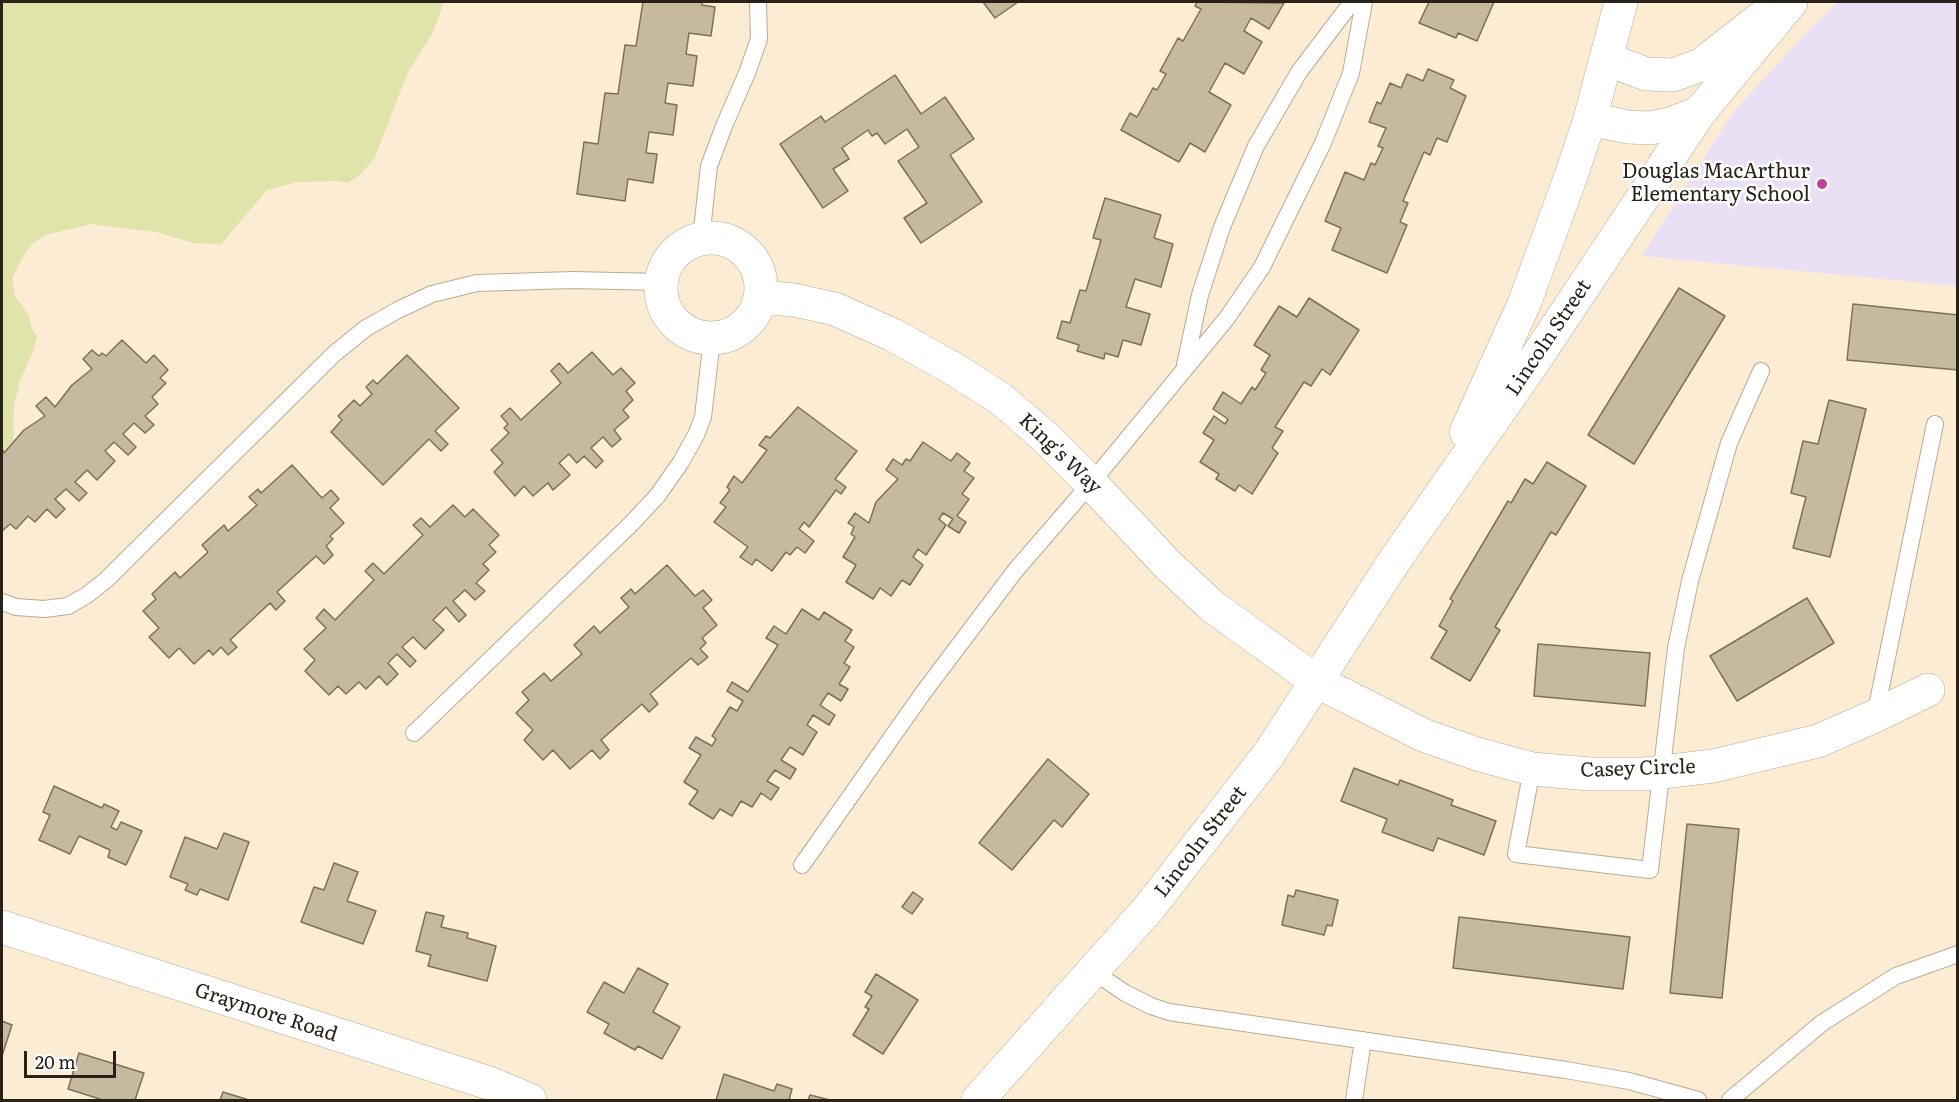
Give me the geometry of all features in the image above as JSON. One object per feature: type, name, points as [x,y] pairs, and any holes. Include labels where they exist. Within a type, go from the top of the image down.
[{"type":"street","name":"Lincoln Street","points":[[1395,560],[1467,430],[1531,284],[1572,176],[1621,2]]},
{"type":"street","points":[[1606,59],[1646,74],[1673,75],[1701,65],[1781,2]]},
{"type":"street","name":"Lincoln Street","points":[[978,1101],[1149,908],[1269,754],[1395,560],[1528,370],[1699,113],[1791,2]]},
{"type":"street","name":"Lincoln Street","points":[[1590,118],[1628,127],[1650,128],[1670,124],[1699,113]]},
{"type":"street","points":[[701,239],[721,239],[739,246],[753,260],[761,280],[761,297],[755,314],[749,322],[733,334],[712,339],[697,337],[675,324],[665,309],[661,293],[665,267],[673,256],[681,247],[701,239]]},
{"type":"street","name":"King's Way","points":[[761,297],[795,300],[835,309],[893,334],[1001,399],[1045,437],[1168,565],[1212,606],[1316,681]]},
{"type":"street","name":"Casey Circle","points":[[1316,681],[1423,735],[1477,754],[1532,769],[1590,774],[1646,774],[1713,766],[1788,749],[1818,741],[1928,690]]},
{"type":"street","name":"Graymore Road","points":[[2,927],[489,1083],[530,1101]]},
{"type":"lane","points":[[701,239],[710,166],[759,39],[758,2]]},
{"type":"lane","points":[[1184,369],[1200,295],[1214,250],[1256,146],[1299,72],[1352,2]]},
{"type":"lane","points":[[802,865],[923,693],[1015,571],[1227,318],[1262,267],[1319,153],[1351,73],[1364,2]]},
{"type":"lane","points":[[2,602],[16,607],[44,609],[68,606],[87,596],[106,580],[334,354],[366,328],[398,310],[432,294],[477,283],[572,280],[661,282]]},
{"type":"lane","points":[[414,733],[630,525],[658,495],[681,462],[703,417],[712,339]]},
{"type":"lane","points":[[1532,769],[1516,854],[1650,870],[1676,648],[1690,581],[1729,443],[1761,371]]},
{"type":"lane","points":[[1875,716],[1935,424]]},
{"type":"lane","points":[[1730,1101],[1822,1023],[1896,976],[1958,954]]},
{"type":"lane","points":[[1094,972],[1125,993],[1169,1012],[1629,1081],[1698,1101]]},
{"type":"lane","points":[[1354,1101],[1363,1040]]},
{"type":"shaded area","name":"Douglas MacArthur Elementary School","points":[[1838,2],[1957,2],[1957,286],[1642,256],[1733,112]]},
{"type":"green space","points":[[2,2],[444,2],[433,32],[407,74],[375,157],[361,174],[348,183],[297,182],[267,190],[221,244],[194,243],[156,232],[91,224],[45,235],[32,244],[12,279],[15,296],[28,314],[33,331],[37,336],[33,352],[20,380],[14,406],[13,449],[2,490]]},
{"type":"building","points":[[643,2],[702,2],[702,5],[715,7],[711,36],[689,33],[686,54],[697,56],[693,86],[668,83],[665,103],[677,105],[673,135],[649,132],[646,153],[657,154],[653,183],[628,179],[625,201],[577,194],[584,142],[598,144],[605,93],[618,94],[625,45],[636,46]]},
{"type":"building","points":[[983,2],[1018,2],[995,18]]},
{"type":"building","points":[[1197,2],[1284,3],[1269,29],[1251,18],[1244,31],[1262,42],[1244,74],[1225,63],[1209,92],[1231,105],[1205,152],[1190,143],[1179,162],[1121,130],[1130,113],[1137,117],[1153,88],[1157,90],[1166,74],[1160,71],[1178,38],[1183,41],[1201,9],[1195,6]]},
{"type":"building","points":[[1429,2],[1494,2],[1477,41],[1458,33],[1456,38],[1419,23]]},
{"type":"building","points":[[1428,69],[1454,80],[1450,88],[1466,96],[1447,142],[1437,138],[1430,155],[1424,152],[1403,201],[1408,203],[1400,222],[1407,225],[1387,273],[1332,250],[1341,228],[1325,221],[1345,172],[1364,180],[1371,163],[1375,165],[1383,148],[1378,146],[1386,128],[1369,122],[1377,102],[1381,104],[1390,83],[1401,88],[1407,74],[1423,81]]},
{"type":"building","points":[[895,75],[921,114],[945,97],[974,139],[950,155],[982,202],[921,243],[904,218],[927,203],[898,161],[919,147],[907,129],[885,144],[877,133],[872,136],[868,130],[842,148],[849,159],[833,169],[848,191],[823,208],[780,144],[821,116],[825,122]]},
{"type":"building","points":[[1105,198],[1161,215],[1154,238],[1173,244],[1161,287],[1135,279],[1126,307],[1150,314],[1141,345],[1123,340],[1118,357],[1105,353],[1104,359],[1077,351],[1079,345],[1057,338],[1062,321],[1070,323],[1080,290],[1086,291],[1101,240],[1093,238]]},
{"type":"building","points":[[1679,288],[1725,316],[1634,464],[1588,435]]},
{"type":"building","points":[[1309,298],[1359,330],[1330,375],[1322,369],[1311,386],[1304,382],[1275,427],[1283,431],[1272,448],[1278,453],[1252,494],[1239,485],[1235,491],[1216,479],[1219,474],[1200,462],[1214,440],[1203,433],[1214,416],[1225,424],[1228,419],[1213,409],[1223,392],[1241,404],[1252,387],[1255,390],[1266,373],[1261,370],[1270,355],[1254,345],[1279,306],[1297,317]]},
{"type":"building","points":[[1853,304],[1958,315],[1958,370],[1847,360]]},
{"type":"building","points":[[122,340],[146,363],[154,355],[168,370],[160,378],[166,383],[152,397],[158,404],[145,416],[154,425],[145,433],[134,423],[123,434],[136,447],[128,455],[114,442],[105,451],[115,461],[97,480],[87,470],[75,482],[87,493],[79,501],[66,489],[55,499],[65,509],[56,518],[47,509],[35,522],[28,516],[16,529],[10,524],[2,531],[2,449],[4,453],[24,430],[45,416],[36,406],[46,397],[55,407],[72,385],[92,369],[83,359],[92,350],[99,356],[102,353],[106,356]]},
{"type":"building","points":[[592,352],[613,375],[621,368],[635,383],[626,391],[633,400],[623,410],[629,417],[614,430],[621,439],[612,447],[603,437],[591,448],[603,461],[596,468],[584,456],[577,463],[569,454],[559,463],[570,475],[553,490],[548,483],[533,496],[524,486],[515,496],[494,472],[503,463],[491,450],[509,433],[504,428],[508,424],[501,416],[510,408],[521,420],[561,383],[551,371],[559,363],[568,373]]},
{"type":"building","points":[[407,355],[459,408],[435,431],[448,444],[441,451],[429,439],[383,485],[331,432],[342,420],[338,416],[354,400],[360,406],[372,394],[366,387],[373,380],[377,384]]},
{"type":"building","points":[[1829,400],[1866,409],[1830,557],[1793,548],[1806,497],[1791,493],[1803,441],[1818,444]]},
{"type":"building","points":[[798,407],[857,451],[835,479],[846,487],[841,494],[836,490],[809,527],[804,522],[799,529],[814,541],[805,553],[797,547],[790,555],[786,552],[772,571],[756,559],[752,565],[740,557],[748,547],[714,522],[726,507],[720,503],[730,490],[727,487],[734,476],[742,483],[767,450],[759,445],[766,436],[770,438]]},
{"type":"building","points":[[923,442],[951,461],[957,453],[970,463],[964,471],[974,478],[962,494],[969,499],[957,516],[966,522],[959,533],[948,526],[953,519],[943,513],[939,519],[946,525],[926,555],[918,549],[913,557],[923,565],[910,585],[902,580],[891,596],[880,588],[873,599],[846,582],[856,565],[843,557],[855,537],[851,534],[854,527],[848,523],[855,513],[869,523],[876,502],[898,479],[886,470],[893,459],[902,465],[906,459],[910,461]]},
{"type":"building","points":[[1547,462],[1586,486],[1556,535],[1551,532],[1495,627],[1500,630],[1470,681],[1431,658],[1447,631],[1439,626],[1453,601],[1450,599],[1508,501],[1511,503],[1525,479],[1533,484]]},
{"type":"building","points":[[292,465],[322,498],[331,490],[339,499],[330,508],[344,523],[330,536],[333,539],[326,546],[333,555],[324,564],[316,556],[277,592],[285,601],[276,610],[270,603],[230,640],[237,647],[228,655],[221,647],[213,655],[209,650],[194,664],[179,648],[169,658],[149,637],[159,628],[143,611],[156,599],[152,594],[175,572],[180,578],[208,552],[202,545],[224,525],[228,531],[257,505],[249,497],[258,489],[261,493]]},
{"type":"building","points":[[453,505],[465,517],[473,509],[499,535],[489,545],[496,552],[483,564],[489,570],[476,583],[485,591],[475,600],[465,590],[453,601],[466,615],[459,622],[446,607],[433,620],[444,630],[425,649],[413,637],[402,647],[416,661],[410,667],[397,654],[388,663],[398,674],[387,685],[379,676],[366,689],[359,682],[346,694],[338,686],[329,695],[305,671],[315,660],[304,649],[326,628],[316,618],[324,609],[335,620],[374,580],[365,571],[373,563],[384,574],[423,535],[413,525],[421,518],[430,527]]},
{"type":"building","points":[[667,565],[695,596],[703,590],[712,600],[703,608],[717,625],[702,638],[706,643],[700,649],[708,657],[698,665],[691,658],[650,694],[658,704],[649,712],[642,704],[601,740],[609,750],[600,759],[592,750],[570,769],[553,750],[543,760],[524,740],[533,730],[516,713],[529,700],[522,692],[544,673],[551,681],[582,654],[574,645],[594,626],[600,633],[629,607],[621,598],[631,589],[635,594]]},
{"type":"building","points":[[1807,598],[1834,643],[1737,701],[1710,656]]},
{"type":"building","points":[[802,609],[819,620],[824,612],[852,630],[845,641],[854,647],[844,663],[850,667],[839,684],[848,689],[841,701],[828,693],[820,705],[835,715],[829,725],[813,715],[807,725],[817,732],[803,755],[790,747],[781,760],[796,769],[790,779],[775,770],[767,781],[779,788],[771,800],[761,793],[752,807],[741,801],[732,816],[720,809],[713,819],[689,804],[698,791],[684,782],[701,755],[689,748],[696,737],[712,746],[716,739],[712,736],[730,707],[737,711],[743,701],[727,691],[732,682],[748,692],[778,645],[766,638],[774,626],[786,634]]},
{"type":"building","points":[[1538,644],[1650,653],[1645,706],[1534,696]]},
{"type":"building","points":[[1048,759],[1089,794],[1062,827],[1054,820],[1012,870],[979,843]]},
{"type":"building","points":[[1354,768],[1398,785],[1400,780],[1453,800],[1451,805],[1496,821],[1484,855],[1438,838],[1433,851],[1382,832],[1387,819],[1341,801]]},
{"type":"building","points":[[54,786],[102,808],[104,804],[119,811],[111,827],[117,830],[121,822],[142,831],[126,865],[108,857],[110,850],[79,836],[70,854],[39,840],[50,815],[43,812]]},
{"type":"building","points":[[1687,824],[1739,829],[1722,998],[1670,993]]},
{"type":"building","points":[[224,833],[249,842],[228,900],[200,889],[197,895],[185,890],[188,884],[170,877],[185,837],[217,849]]},
{"type":"building","points":[[334,863],[358,872],[347,901],[376,911],[363,944],[301,922],[314,887],[324,890]]},
{"type":"building","points":[[1296,890],[1338,900],[1332,926],[1327,925],[1324,935],[1282,925],[1288,895],[1294,897]]},
{"type":"building","points":[[913,892],[923,899],[912,914],[902,907]]},
{"type":"building","points":[[426,912],[444,916],[441,927],[468,933],[467,938],[496,946],[487,981],[428,966],[431,955],[416,951]]},
{"type":"building","points":[[1459,917],[1630,937],[1623,989],[1453,968]]},
{"type":"building","points":[[638,968],[668,984],[653,1012],[680,1027],[662,1059],[638,1046],[635,1050],[604,1033],[609,1024],[587,1012],[604,982],[624,993]]},
{"type":"building","points":[[876,974],[918,1000],[883,1054],[853,1035],[869,1009],[865,1007],[872,996],[865,992]]},
{"type":"building","points":[[2,1021],[12,1025],[2,1056]]},
{"type":"building","points":[[79,1053],[144,1073],[135,1100],[103,1100],[68,1089]]},
{"type":"building","points":[[724,1074],[774,1091],[777,1084],[792,1089],[789,1100],[716,1100]]},
{"type":"building","points":[[223,1092],[249,1100],[220,1100]]},
{"type":"building","points":[[810,1095],[830,1100],[808,1100]]},
{"type":"place","name":"Douglas MacArthur Elementary School","points":[[1822,184]]}]
